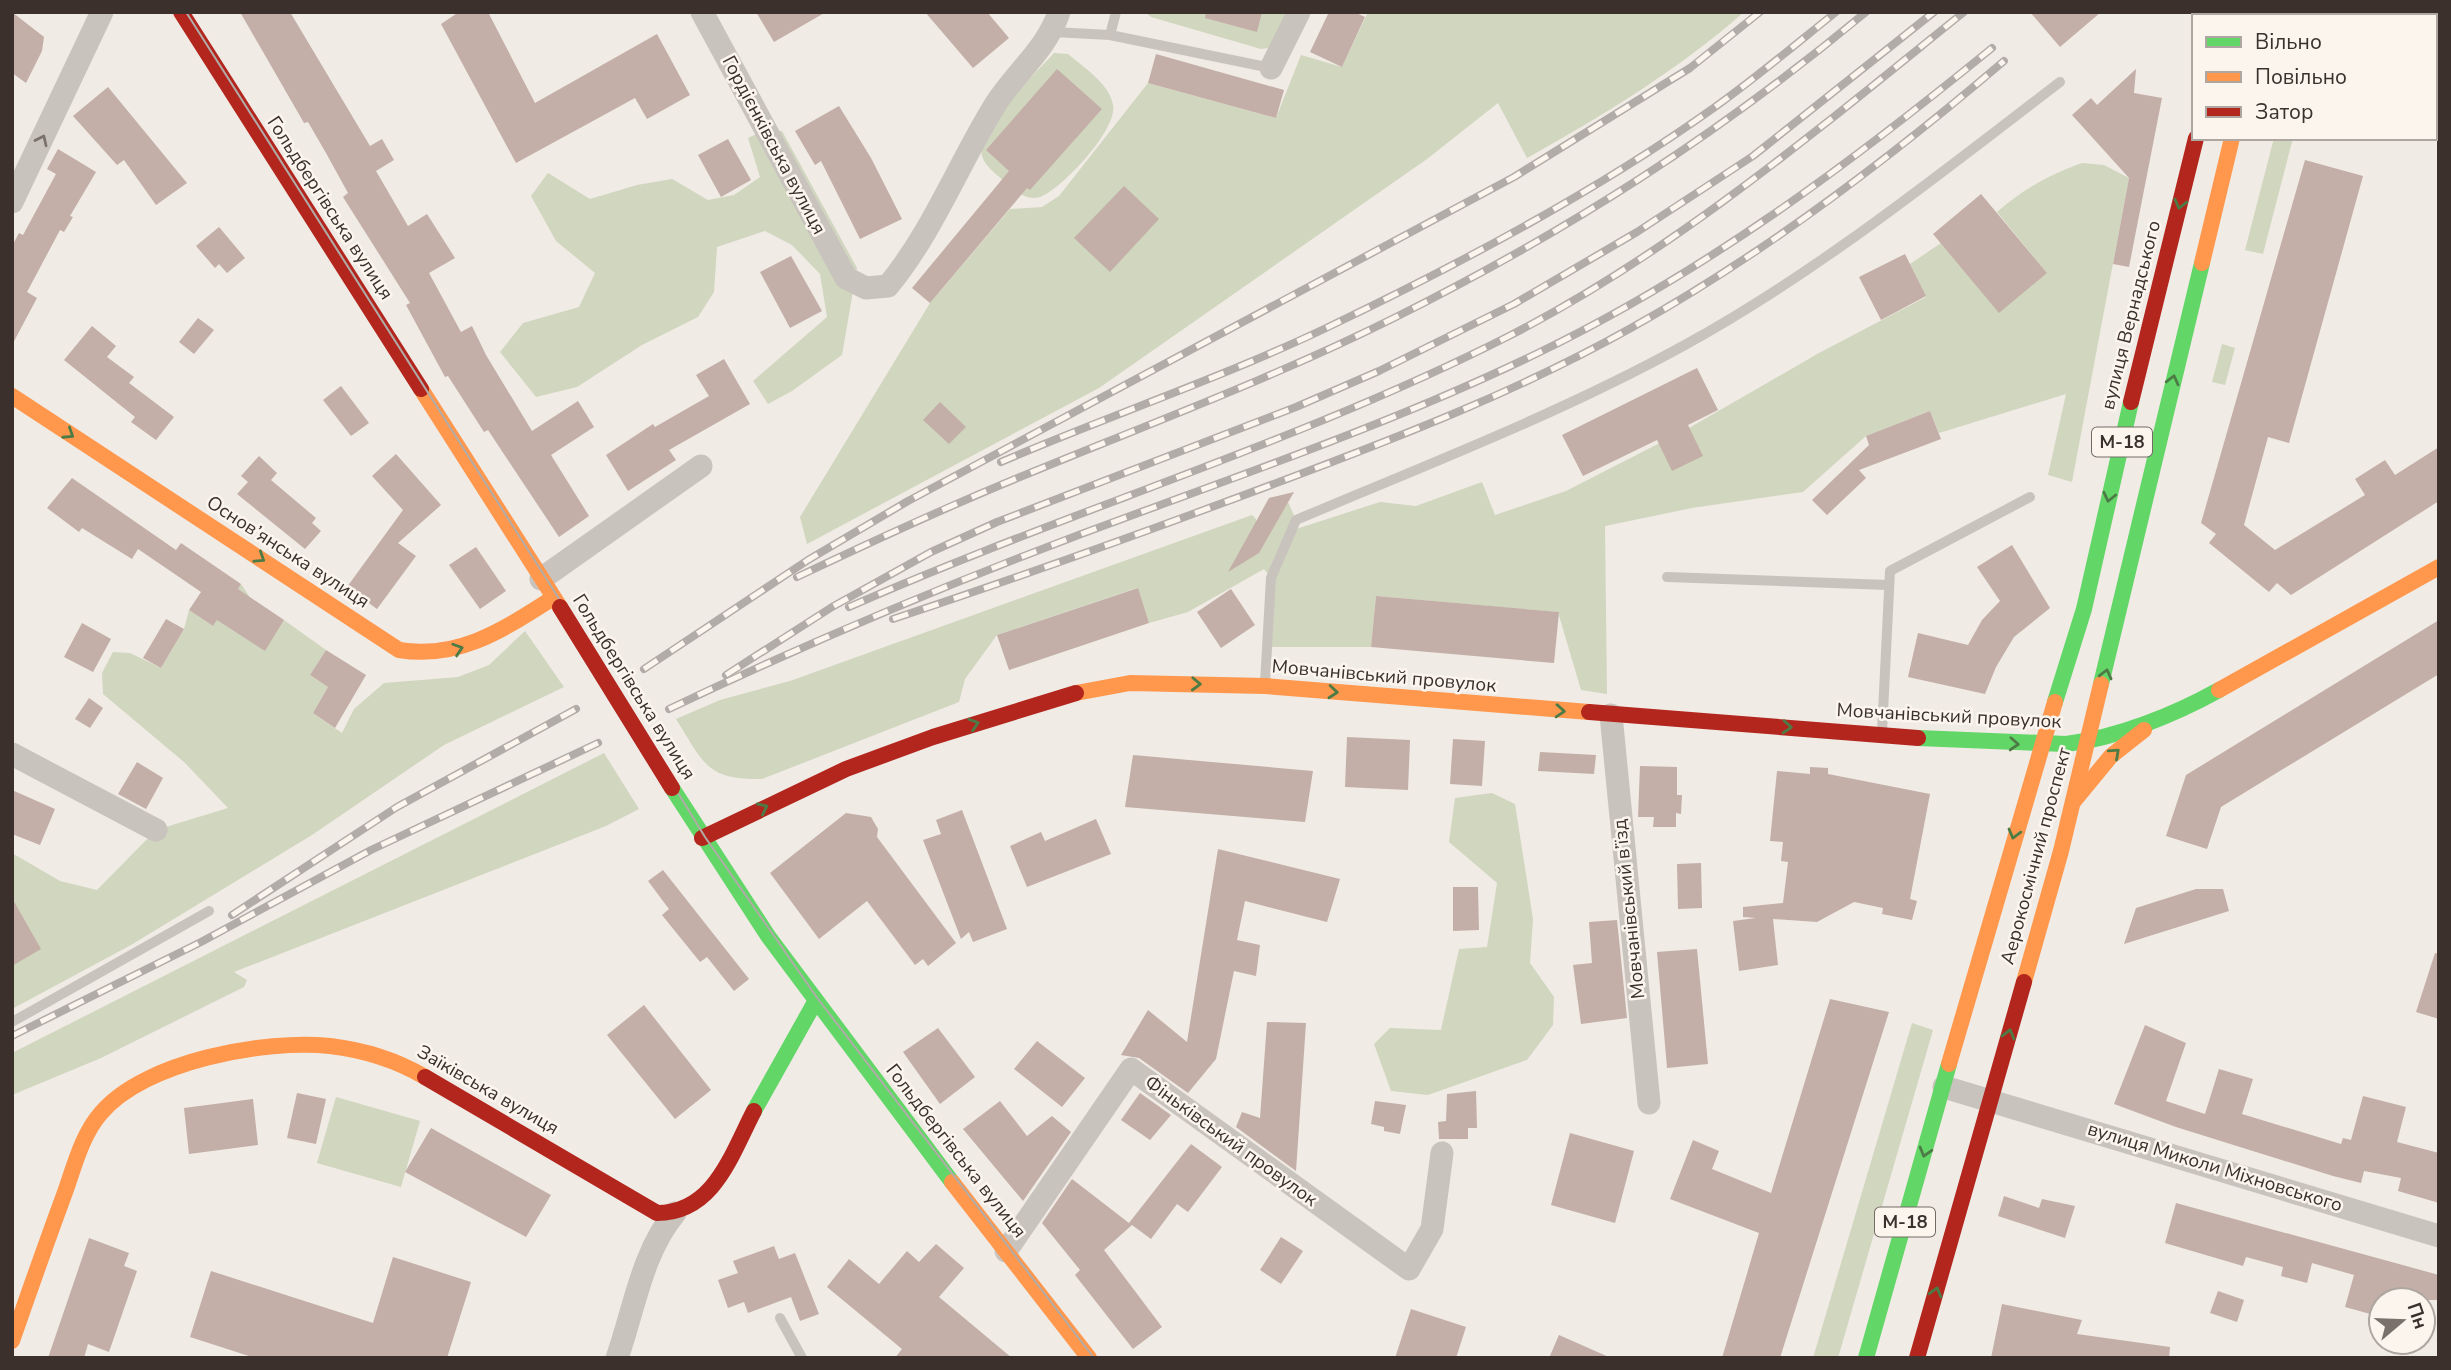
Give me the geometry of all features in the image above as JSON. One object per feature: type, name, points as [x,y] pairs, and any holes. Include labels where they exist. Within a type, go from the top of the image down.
[{"type":"main road","name":"Гольдбергівська вулиця","points":[[181,12],[702,838],[815,1002],[1089,1358]]},
{"type":"main road","name":"вулиця Вернадського","points":[[2041,745],[2084,610],[2196,140]]},
{"type":"main road","name":"М-18","points":[[2090,741],[2157,446],[2232,140]]},
{"type":"main road","name":"Основ’янська вулиця","points":[[12,396],[400,650],[414,654],[439,654],[463,648],[503,630],[551,595]]},
{"type":"main road","name":"Аерокосмічний проспект","points":[[1917,1358],[2090,741],[2203,699],[2439,567]]},
{"type":"main road","name":"Мовчанівський провулок","points":[[702,838],[846,769],[933,737],[1074,693],[1130,683],[1265,686],[1611,715],[2041,745],[2090,741]]},
{"type":"main road","points":[[2074,801],[2111,756],[2165,714]]},
{"type":"main road","name":"Аерокосмічний проспект","points":[[1866,1358],[2041,745]]},
{"type":"main road","points":[[675,1213],[701,1201],[721,1174],[808,1010],[815,1002]]},
{"type":"main road","name":"Заїківська вулиця","points":[[12,1341],[83,1141],[102,1110],[126,1092],[164,1073],[204,1059],[265,1048],[318,1044],[363,1050],[403,1064],[657,1213],[675,1213]]},
{"type":"street","points":[[12,202],[103,12]]},
{"type":"street","name":"Гордієнківська вулиця","points":[[702,12],[846,278],[866,288],[888,286],[914,254],[996,104],[1056,22]]},
{"type":"street","points":[[1271,68],[1299,12]]},
{"type":"street","points":[[551,595],[701,466]]},
{"type":"street","name":"Мовчанівський в’їзд","points":[[1611,715],[1649,1103]]},
{"type":"street","points":[[12,754],[156,830]]},
{"type":"street","name":"Фіньківський провулок","points":[[1006,1251],[1131,1069],[1409,1269],[1432,1229],[1442,1153]]},
{"type":"street","name":"вулиця Миколи Міхновського","points":[[1944,1087],[2439,1236]]},
{"type":"street","points":[[617,1358],[652,1250],[662,1229],[675,1213]]},
{"type":"lane","points":[[1110,34],[1116,12]]},
{"type":"lane","points":[[1056,22],[1271,68]]},
{"type":"lane","points":[[1265,686],[1271,578],[1296,520],[1586,395],[1683,346],[1833,253],[2060,82]]},
{"type":"lane","points":[[1881,734],[1890,571],[2030,497]]},
{"type":"lane","points":[[1667,577],[1888,585]]},
{"type":"lane","points":[[12,1022],[209,911]]},
{"type":"lane","points":[[780,1318],[802,1358]]},
{"type":"green space","points":[[1145,12],[1287,12],[1269,48],[1261,49],[1151,17]]},
{"type":"green space","points":[[1368,12],[1744,12],[1640,91],[1527,158],[1498,103],[1427,159],[1099,388],[807,544],[800,517],[930,303],[1010,209],[1042,207],[1059,196],[1148,83],[1276,118],[1301,55],[1342,67]]},
{"type":"green space","points":[[1054,53],[1068,54],[1101,83],[1111,97],[1112,116],[1098,143],[1074,171],[1050,192],[1031,198],[1014,190],[989,168],[982,156],[982,145],[997,117]]},
{"type":"green space","points":[[766,129],[782,131],[857,268],[842,355],[792,391],[768,404],[753,381],[827,317],[820,274],[792,245],[765,231],[717,247],[714,292],[698,317],[642,345],[577,387],[536,397],[500,352],[523,323],[579,307],[595,273],[556,241],[531,196],[548,173],[590,199],[637,185],[672,179],[708,200],[734,195],[760,177],[748,138]]},
{"type":"green space","points":[[2273,140],[2292,140],[2263,254],[2245,250]]},
{"type":"green space","points":[[2082,163],[2104,165],[2129,178],[2072,482],[2048,475],[2066,394],[1939,433],[1930,411],[1866,436],[1803,492],[1692,508],[1605,526],[1607,694],[1581,690],[1558,612],[1376,596],[1371,647],[1268,647],[1271,578],[1264,569],[1188,612],[1149,623],[1137,588],[997,635],[965,679],[959,702],[762,779],[729,776],[709,766],[676,719],[720,700],[790,681],[1252,515],[1256,519],[1258,553],[1288,502],[1296,520],[1293,530],[1380,502],[1416,506],[1482,482],[1495,515],[1566,491],[1689,428],[1819,353],[1926,297],[1910,264],[1941,243],[2047,273],[1997,212],[2037,183]]},
{"type":"green space","points":[[2222,344],[2235,348],[2225,385],[2212,382]]},
{"type":"green space","points":[[241,584],[249,596],[265,650],[284,620],[326,650],[310,675],[328,687],[313,713],[342,733],[354,709],[384,683],[458,677],[489,665],[525,631],[564,687],[444,745],[312,835],[131,945],[12,1009],[12,853],[60,881],[97,890],[156,830],[228,808],[184,762],[103,694],[102,673],[113,652],[130,653],[161,668],[184,629],[189,610],[213,626]]},
{"type":"green space","points":[[604,753],[639,809],[606,826],[234,972],[247,980],[244,987],[101,1058],[12,1095],[12,1053]]},
{"type":"green space","points":[[1492,793],[1515,804],[1533,919],[1530,963],[1554,997],[1553,1025],[1527,1060],[1428,1095],[1391,1091],[1374,1044],[1390,1028],[1441,1030],[1459,949],[1487,947],[1497,883],[1449,842],[1455,798]]},
{"type":"green space","points":[[1912,1023],[1933,1030],[1838,1358],[1813,1358]]},
{"type":"green space","points":[[336,1097],[420,1121],[401,1187],[317,1163]]},
{"type":"building","points":[[12,12],[44,37],[42,51],[26,83],[12,73]]},
{"type":"building","points":[[240,12],[290,12],[370,146],[382,139],[394,160],[376,171],[408,226],[427,214],[455,258],[429,273],[461,332],[472,326],[486,355],[532,431],[578,401],[594,427],[551,455],[589,516],[559,537],[488,430],[484,432],[448,376],[445,377],[406,305],[410,303],[343,197],[348,193],[326,153],[308,122],[304,123]]},
{"type":"building","points":[[459,12],[488,12],[535,103],[657,34],[690,95],[647,119],[635,98],[516,163],[441,24]]},
{"type":"building","points":[[756,12],[826,12],[774,42]]},
{"type":"building","points":[[925,12],[987,12],[1009,38],[973,68]]},
{"type":"building","points":[[1206,12],[1262,12],[1257,32],[1205,18]]},
{"type":"building","points":[[1329,12],[1354,12],[1365,17],[1342,67],[1310,52]]},
{"type":"building","points":[[2030,12],[2101,12],[2060,47]]},
{"type":"building","points":[[1156,54],[1284,90],[1276,118],[1148,83]]},
{"type":"building","points":[[1057,69],[1102,109],[1030,190],[1027,188],[930,303],[912,288],[1009,171],[986,150]]},
{"type":"building","points":[[2136,69],[2134,93],[2162,98],[2129,267],[2113,264],[2129,178],[2072,115],[2091,98],[2097,105]]},
{"type":"building","points":[[108,87],[187,183],[156,205],[124,160],[117,165],[73,116]]},
{"type":"building","points":[[839,106],[871,158],[902,219],[860,239],[821,161],[815,165],[795,131]]},
{"type":"building","points":[[728,139],[751,180],[721,197],[698,155]]},
{"type":"building","points":[[58,149],[96,172],[70,216],[73,217],[64,232],[60,230],[27,292],[37,298],[12,345],[12,246],[19,233],[23,235],[56,174],[47,169]]},
{"type":"building","points":[[2305,160],[2363,176],[2289,443],[2268,437],[2244,525],[2275,550],[2365,495],[2355,479],[2385,460],[2395,475],[2439,447],[2439,501],[2291,595],[2277,583],[2269,592],[2209,543],[2216,534],[2201,523]]},
{"type":"building","points":[[1124,186],[1159,219],[1110,272],[1074,238]]},
{"type":"building","points":[[1981,194],[2047,273],[1999,313],[1933,234]]},
{"type":"building","points":[[219,227],[245,258],[227,273],[219,264],[215,268],[196,246]]},
{"type":"building","points":[[1905,254],[1926,296],[1881,320],[1859,277]]},
{"type":"building","points":[[791,256],[822,311],[790,328],[760,272]]},
{"type":"building","points":[[198,318],[214,330],[194,354],[179,342]]},
{"type":"building","points":[[92,326],[116,346],[107,357],[134,377],[129,383],[174,417],[156,440],[131,422],[135,417],[64,360]]},
{"type":"building","points":[[724,359],[750,404],[669,450],[676,460],[628,491],[606,455],[653,424],[655,427],[709,396],[696,375]]},
{"type":"building","points":[[1697,368],[1718,410],[1688,425],[1703,456],[1672,471],[1657,440],[1583,476],[1562,435]]},
{"type":"building","points":[[341,386],[369,423],[351,436],[323,400]]},
{"type":"building","points":[[940,402],[966,427],[949,444],[923,420]]},
{"type":"building","points":[[1930,411],[1941,439],[1859,470],[1866,478],[1827,515],[1812,500],[1869,445],[1866,436]]},
{"type":"building","points":[[396,454],[441,505],[398,543],[416,556],[377,609],[347,587],[403,510],[372,476]]},
{"type":"building","points":[[259,456],[277,473],[271,480],[316,518],[312,523],[321,531],[305,549],[237,494],[248,482],[241,476]]},
{"type":"building","points":[[72,478],[176,550],[181,543],[241,584],[238,589],[284,620],[265,651],[217,620],[213,626],[189,610],[201,592],[138,549],[132,559],[82,528],[79,532],[47,508]]},
{"type":"building","points":[[1294,492],[1259,553],[1228,572],[1269,498]]},
{"type":"building","points":[[2012,545],[2050,608],[2014,637],[1996,667],[1985,694],[1908,677],[1918,633],[1968,645],[1982,620],[2000,601],[1977,567]]},
{"type":"building","points":[[476,547],[506,591],[480,609],[449,565]]},
{"type":"building","points":[[1138,588],[1149,623],[1009,670],[997,635]]},
{"type":"building","points":[[1231,589],[1255,625],[1221,648],[1197,612]]},
{"type":"building","points":[[1376,596],[1559,612],[1554,663],[1371,647]]},
{"type":"building","points":[[166,619],[184,629],[161,668],[143,658]]},
{"type":"building","points":[[2439,620],[2439,674],[2221,807],[2207,849],[2166,836],[2186,775]]},
{"type":"building","points":[[82,623],[111,639],[93,672],[64,657]]},
{"type":"building","points":[[326,650],[366,675],[335,728],[313,713],[328,687],[310,675]]},
{"type":"building","points":[[89,698],[103,708],[90,728],[75,719]]},
{"type":"building","points":[[1347,737],[1410,740],[1408,790],[1345,787]]},
{"type":"building","points":[[1453,739],[1485,741],[1482,786],[1450,784]]},
{"type":"building","points":[[1540,752],[1596,755],[1594,774],[1538,771]]},
{"type":"building","points":[[1133,755],[1313,771],[1305,822],[1125,807]]},
{"type":"building","points":[[137,762],[163,778],[146,809],[118,794]]},
{"type":"building","points":[[1640,766],[1677,767],[1677,795],[1682,795],[1681,814],[1676,813],[1676,827],[1653,827],[1654,817],[1638,817]]},
{"type":"building","points":[[1810,767],[1828,768],[1828,774],[1930,794],[1910,899],[1917,901],[1912,920],[1882,914],[1883,908],[1854,902],[1817,922],[1773,919],[1778,965],[1739,971],[1733,921],[1756,918],[1743,917],[1743,907],[1783,903],[1788,862],[1781,861],[1783,842],[1770,841],[1777,771],[1810,774]]},
{"type":"building","points":[[12,790],[55,809],[40,845],[12,834]]},
{"type":"building","points":[[962,810],[1007,929],[973,942],[969,932],[961,939],[923,840],[941,834],[936,820]]},
{"type":"building","points":[[846,813],[871,817],[878,829],[877,837],[956,943],[928,966],[923,959],[915,965],[867,901],[819,939],[770,873]]},
{"type":"building","points":[[1096,819],[1111,854],[1027,887],[1010,846],[1041,832],[1045,841]]},
{"type":"building","points":[[1218,849],[1340,879],[1327,922],[1245,901],[1237,940],[1260,945],[1256,976],[1234,971],[1216,1059],[1188,1093],[1139,1058],[1121,1055],[1148,1010],[1187,1042]]},
{"type":"building","points":[[1701,863],[1702,908],[1678,909],[1677,864]]},
{"type":"building","points":[[663,870],[749,979],[734,991],[707,957],[700,962],[662,915],[669,909],[648,881]]},
{"type":"building","points":[[1453,887],[1478,887],[1479,930],[1453,931]]},
{"type":"building","points":[[2196,889],[2223,889],[2229,911],[2124,944],[2136,908]]},
{"type":"building","points":[[12,898],[41,949],[12,966]]},
{"type":"building","points":[[1617,920],[1627,1018],[1581,1024],[1573,965],[1592,963],[1589,922]]},
{"type":"building","points":[[1697,949],[1708,1064],[1667,1068],[1657,952]]},
{"type":"building","points":[[2435,953],[2439,954],[2439,1019],[2416,1012]]},
{"type":"building","points":[[1830,999],[1889,1012],[1780,1358],[1722,1358],[1759,1233],[1670,1199],[1693,1140],[1719,1151],[1712,1169],[1771,1193]]},
{"type":"building","points":[[644,1005],[711,1090],[675,1119],[607,1035]]},
{"type":"building","points":[[1267,1022],[1306,1023],[1296,1171],[1236,1127],[1242,1112],[1260,1118]]},
{"type":"building","points":[[2145,1025],[2186,1043],[2166,1101],[2205,1114],[2219,1069],[2253,1079],[2242,1114],[2341,1144],[2343,1138],[2351,1140],[2363,1096],[2406,1107],[2397,1142],[2439,1153],[2439,1203],[2398,1191],[2401,1178],[2364,1171],[2361,1183],[2333,1176],[2176,1127],[2114,1104]]},
{"type":"building","points":[[938,1028],[975,1077],[940,1104],[903,1052]]},
{"type":"building","points":[[1037,1041],[1085,1078],[1062,1107],[1014,1069]]},
{"type":"building","points":[[1476,1091],[1477,1128],[1468,1128],[1468,1139],[1439,1139],[1438,1122],[1446,1121],[1447,1094]]},
{"type":"building","points":[[297,1093],[326,1099],[316,1144],[287,1138]]},
{"type":"building","points":[[1140,1093],[1171,1115],[1150,1140],[1121,1120]]},
{"type":"building","points":[[253,1099],[258,1145],[189,1154],[184,1108]]},
{"type":"building","points":[[1000,1101],[1027,1136],[1052,1116],[1071,1132],[1023,1201],[963,1129]]},
{"type":"building","points":[[1375,1101],[1406,1105],[1400,1134],[1384,1131],[1384,1127],[1371,1124]]},
{"type":"building","points":[[431,1128],[551,1195],[526,1237],[405,1172]]},
{"type":"building","points":[[1570,1133],[1634,1151],[1615,1223],[1551,1205]]},
{"type":"building","points":[[1191,1144],[1222,1167],[1188,1212],[1177,1204],[1151,1239],[1132,1225],[1104,1250],[1162,1327],[1133,1349],[1075,1275],[1080,1270],[1042,1223],[1072,1179],[1129,1223]]},
{"type":"building","points":[[2004,1196],[2039,1208],[2042,1199],[2075,1206],[2065,1238],[1998,1216]]},
{"type":"building","points":[[2176,1203],[2439,1275],[2439,1300],[2437,1286],[2367,1286],[2367,1313],[2345,1307],[2354,1275],[2312,1263],[2307,1283],[2281,1276],[2283,1267],[2246,1257],[2243,1266],[2165,1243]]},
{"type":"building","points":[[1281,1237],[1303,1251],[1281,1284],[1260,1270]]},
{"type":"building","points":[[89,1238],[129,1253],[124,1266],[137,1271],[109,1352],[88,1344],[84,1358],[48,1358]]},
{"type":"building","points":[[936,1244],[964,1268],[939,1297],[1012,1358],[895,1358],[902,1349],[827,1287],[849,1259],[879,1284],[907,1251],[919,1262]]},
{"type":"building","points":[[774,1246],[779,1259],[795,1253],[819,1314],[800,1321],[791,1297],[748,1313],[744,1302],[728,1308],[718,1280],[738,1273],[733,1261]]},
{"type":"building","points":[[393,1257],[471,1282],[447,1358],[255,1358],[190,1337],[211,1271],[373,1323]]},
{"type":"building","points":[[2218,1291],[2244,1300],[2237,1322],[2210,1313]]},
{"type":"building","points":[[2002,1304],[2082,1320],[2077,1334],[2170,1347],[2169,1358],[1991,1358]]},
{"type":"building","points":[[1411,1309],[1466,1327],[1456,1358],[1395,1358]]},
{"type":"building","points":[[1559,1335],[1611,1358],[1549,1358]]},
{"type":"tram line","points":[[186,12],[563,605],[705,837],[818,999],[1094,1358]]},
{"type":"railway","points":[[644,669],[808,560],[908,501],[1514,177],[1690,68],[1760,12]]},
{"type":"railway","points":[[1001,462],[1284,347],[1373,305],[1525,226],[1670,138],[1746,84],[1836,12]]},
{"type":"railway","points":[[797,577],[1020,477],[1304,360],[1460,284],[1581,215],[1698,140],[1866,12]]},
{"type":"railway","points":[[726,675],[832,607],[931,552],[997,522],[1296,407],[1379,371],[1514,304],[1637,232],[1753,156],[1934,12]]},
{"type":"railway","points":[[849,607],[931,572],[1349,410],[1511,335],[1631,265],[1689,226],[1746,185],[1964,12]]},
{"type":"railway","points":[[669,709],[908,602],[1091,530],[1348,435],[1540,352],[1660,287],[1775,213],[1885,133],[1992,48]]},
{"type":"railway","points":[[893,619],[1135,535],[1369,448],[1502,393],[1589,351],[1680,299],[1777,237],[1870,169],[2004,61]]},
{"type":"railway","points":[[232,915],[397,807],[576,709]]},
{"type":"railway","points":[[12,1036],[201,942],[371,850],[598,743]]},
{"type":"traffic: fast","points":[[2101,684],[2202,263]]},
{"type":"traffic: fast","points":[[2055,702],[2084,609],[2131,402]]},
{"type":"traffic: fast","points":[[1918,738],[2066,744],[2085,741],[2145,724],[2219,690]]},
{"type":"traffic: fast","points":[[672,788],[768,936],[952,1182]]},
{"type":"traffic: fast","points":[[754,1111],[815,1002]]},
{"type":"traffic: fast","points":[[1866,1358],[1949,1064]]},
{"type":"traffic: slow","points":[[2202,263],[2232,140]]},
{"type":"traffic: slow","points":[[421,389],[560,607]]},
{"type":"traffic: slow","points":[[12,396],[399,650],[421,652],[461,646],[499,631],[553,598]]},
{"type":"traffic: slow","points":[[2219,690],[2439,567]]},
{"type":"traffic: slow","points":[[1076,693],[1130,683],[1265,686],[1589,712]]},
{"type":"traffic: slow","points":[[2024,982],[2061,851],[2101,684]]},
{"type":"traffic: slow","points":[[1949,1064],[2055,702]]},
{"type":"traffic: slow","points":[[2074,801],[2111,756],[2144,730]]},
{"type":"traffic: slow","points":[[12,1341],[83,1142],[101,1113],[121,1095],[176,1067],[208,1057],[273,1046],[330,1046],[355,1050],[391,1061],[425,1077]]},
{"type":"traffic: slow","points":[[952,1182],[1089,1358]]},
{"type":"traffic: jam","points":[[181,12],[421,389]]},
{"type":"traffic: jam","points":[[2131,402],[2196,140]]},
{"type":"traffic: jam","points":[[560,607],[672,788]]},
{"type":"traffic: jam","points":[[702,838],[846,769],[933,737],[1076,693]]},
{"type":"traffic: jam","points":[[1589,712],[1918,738]]},
{"type":"traffic: jam","points":[[1917,1358],[2024,982]]},
{"type":"traffic: jam","points":[[425,1077],[657,1213],[677,1210],[693,1203],[707,1192],[728,1163],[754,1111]]}]
